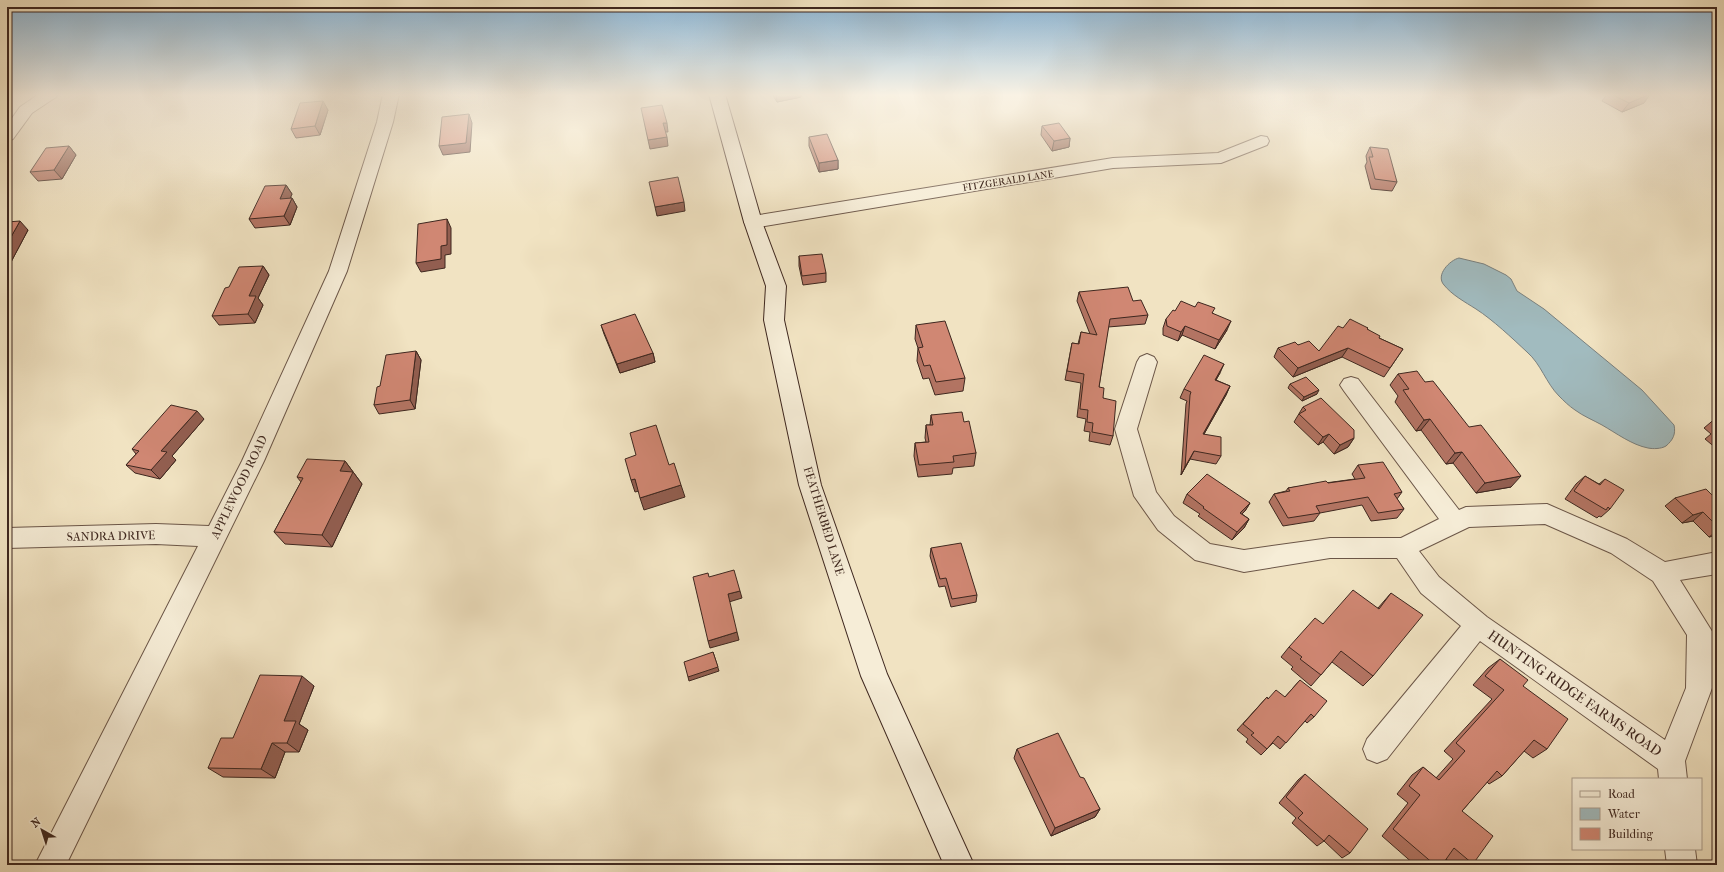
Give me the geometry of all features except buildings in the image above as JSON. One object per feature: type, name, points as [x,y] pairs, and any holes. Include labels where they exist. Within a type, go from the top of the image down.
[{"type":"street","name":"APPLEWOOD ROAD","points":[[50,865],[253,461],[338,271],[381,135]]},
{"type":"street","name":"FEATHERBED LANE","points":[[728,135],[753,222],[776,286],[774,320],[810,485],[874,676],[959,865]]},
{"type":"street","name":"FITZGERALD LANE","points":[[753,222],[1113,163],[1221,158],[1261,141]]},
{"type":"street","name":"HUNTING RIDGE FARMS ROAD","points":[[1147,362],[1126,429],[1128,436],[1146,496],[1166,523],[1204,553],[1244,561],[1330,548],[1403,548],[1466,517],[1547,514],[1619,546],[1662,573],[1700,632],[1700,688],[1672,770],[1478,625],[1430,585],[1403,548]]},
{"type":"street","points":[[1351,384],[1456,522]]},
{"type":"street","name":"SANDRA DRIVE","points":[[7,538],[156,534],[216,536]]},
{"type":"street","points":[[1662,573],[1717,563]]},
{"type":"street","name":"HUNTING RIDGE FARMS ROAD","points":[[1377,749],[1478,625]]},
{"type":"street","points":[[1680,850],[1682,865]]},
{"type":"water","points":[[1459,258],[1484,264],[1506,275],[1511,279],[1517,291],[1544,309],[1642,390],[1674,425],[1675,428],[1673,437],[1666,446],[1655,449],[1636,444],[1581,414],[1559,396],[1554,391],[1536,362],[1527,352],[1489,318],[1455,295],[1444,285],[1441,277],[1442,273],[1448,265],[1455,259]]}]
